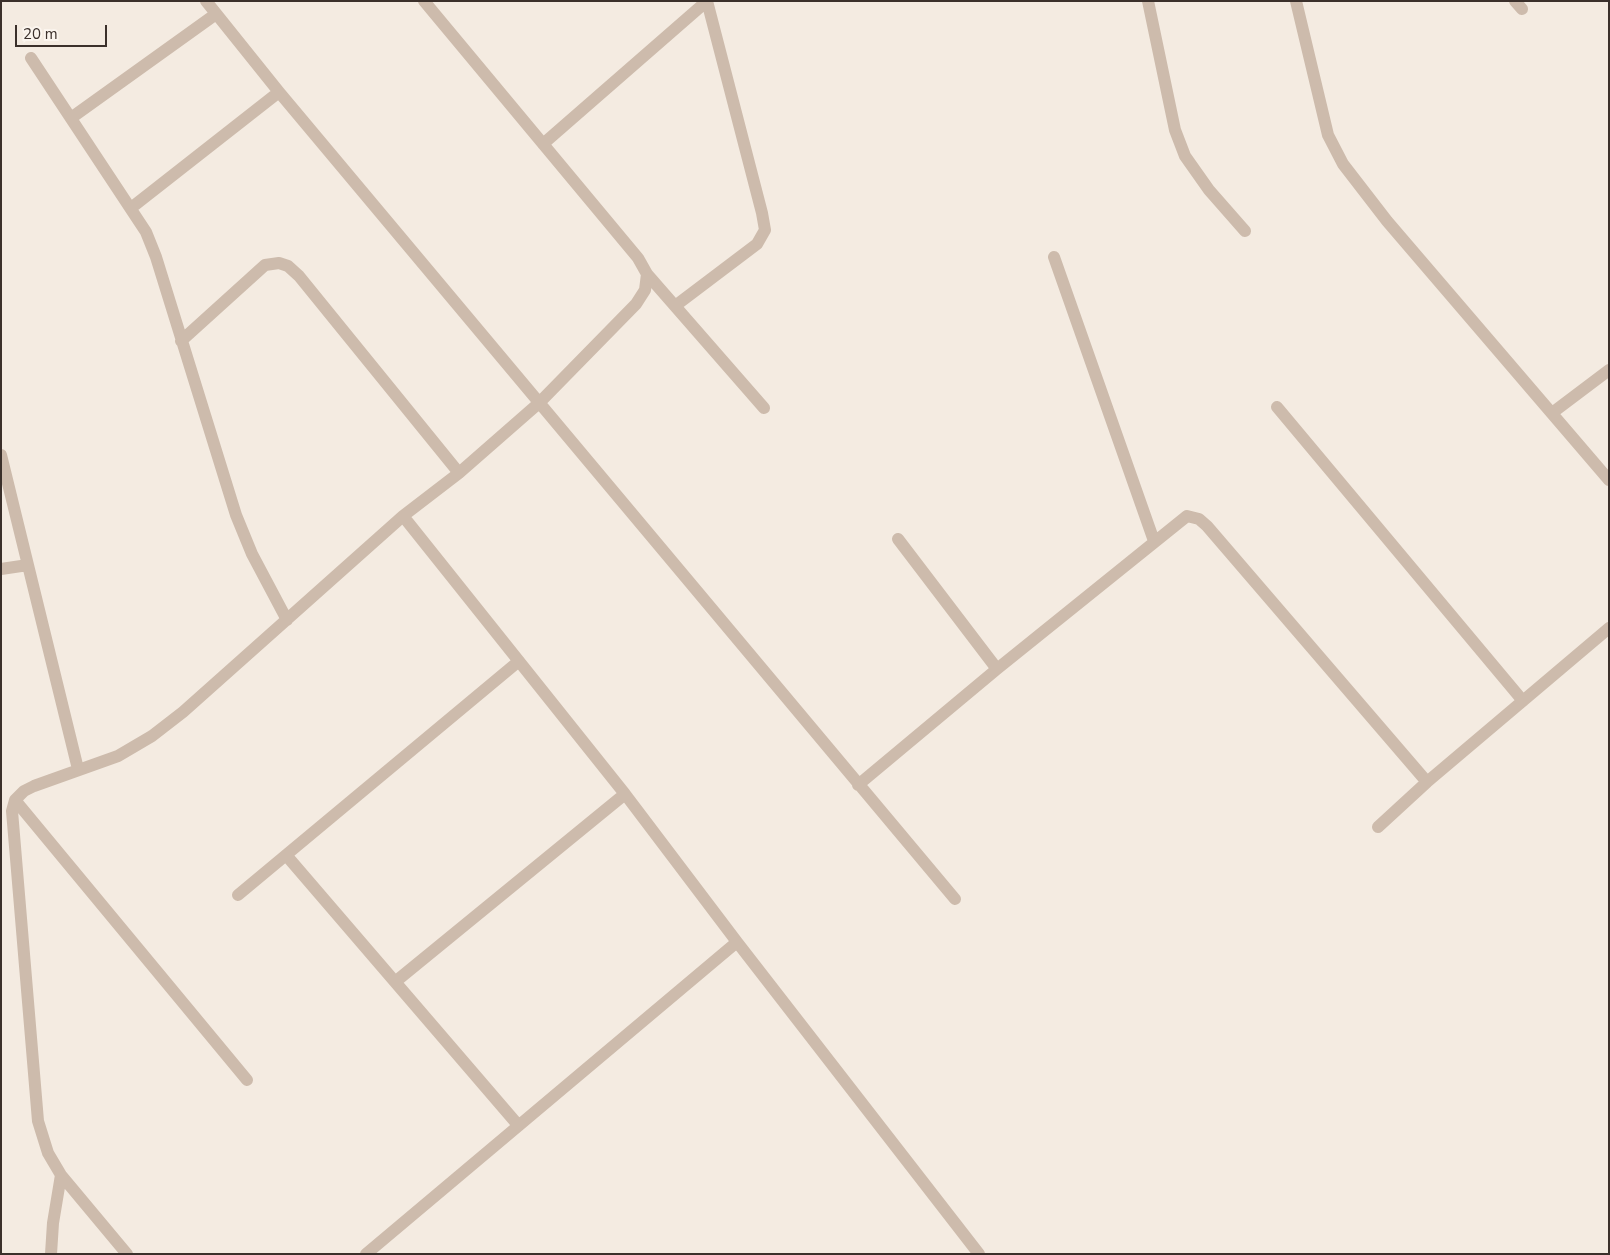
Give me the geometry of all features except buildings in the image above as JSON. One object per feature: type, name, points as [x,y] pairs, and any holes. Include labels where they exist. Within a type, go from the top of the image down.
[{"type":"street","points":[[206,1],[279,92],[955,900]]},
{"type":"street","points":[[424,1],[638,258],[647,274],[764,408]]},
{"type":"street","points":[[543,144],[707,1],[762,214],[764,230],[757,244],[675,306]]},
{"type":"street","points":[[1148,1],[1175,130],[1185,156],[1210,190],[1245,231]]},
{"type":"street","points":[[1296,1],[1328,135],[1343,164],[1387,221],[1609,480]]},
{"type":"street","points":[[71,118],[216,14]]},
{"type":"street","points":[[31,58],[146,232],[156,257],[236,515],[252,554],[287,620]]},
{"type":"street","points":[[131,208],[279,92]]},
{"type":"street","points":[[1054,257],[1154,541]]},
{"type":"street","points":[[181,342],[265,265],[278,263],[288,266],[299,276],[460,473]]},
{"type":"street","points":[[127,1254],[61,1175],[48,1153],[38,1121],[12,811],[15,800],[34,786],[118,756],[152,736],[183,712],[403,516],[460,473],[539,403],[636,304],[646,290],[647,274]]},
{"type":"street","points":[[1552,413],[1609,370]]},
{"type":"street","points":[[1277,407],[1523,702]]},
{"type":"street","points":[[1,455],[78,769]]},
{"type":"street","points":[[403,516],[625,794],[737,942],[979,1254]]},
{"type":"street","points":[[858,785],[997,669],[1187,516],[1199,519],[1207,526],[1427,782]]},
{"type":"street","points":[[898,539],[997,669]]},
{"type":"street","points":[[1,569],[28,565]]},
{"type":"street","points":[[1378,827],[1427,782],[1609,628]]},
{"type":"street","points":[[238,895],[519,661]]},
{"type":"street","points":[[395,982],[625,794]]},
{"type":"street","points":[[15,800],[247,1080]]},
{"type":"street","points":[[286,855],[518,1125]]},
{"type":"street","points":[[366,1254],[737,942]]},
{"type":"street","points":[[51,1254],[52,1223],[61,1175]]}]
